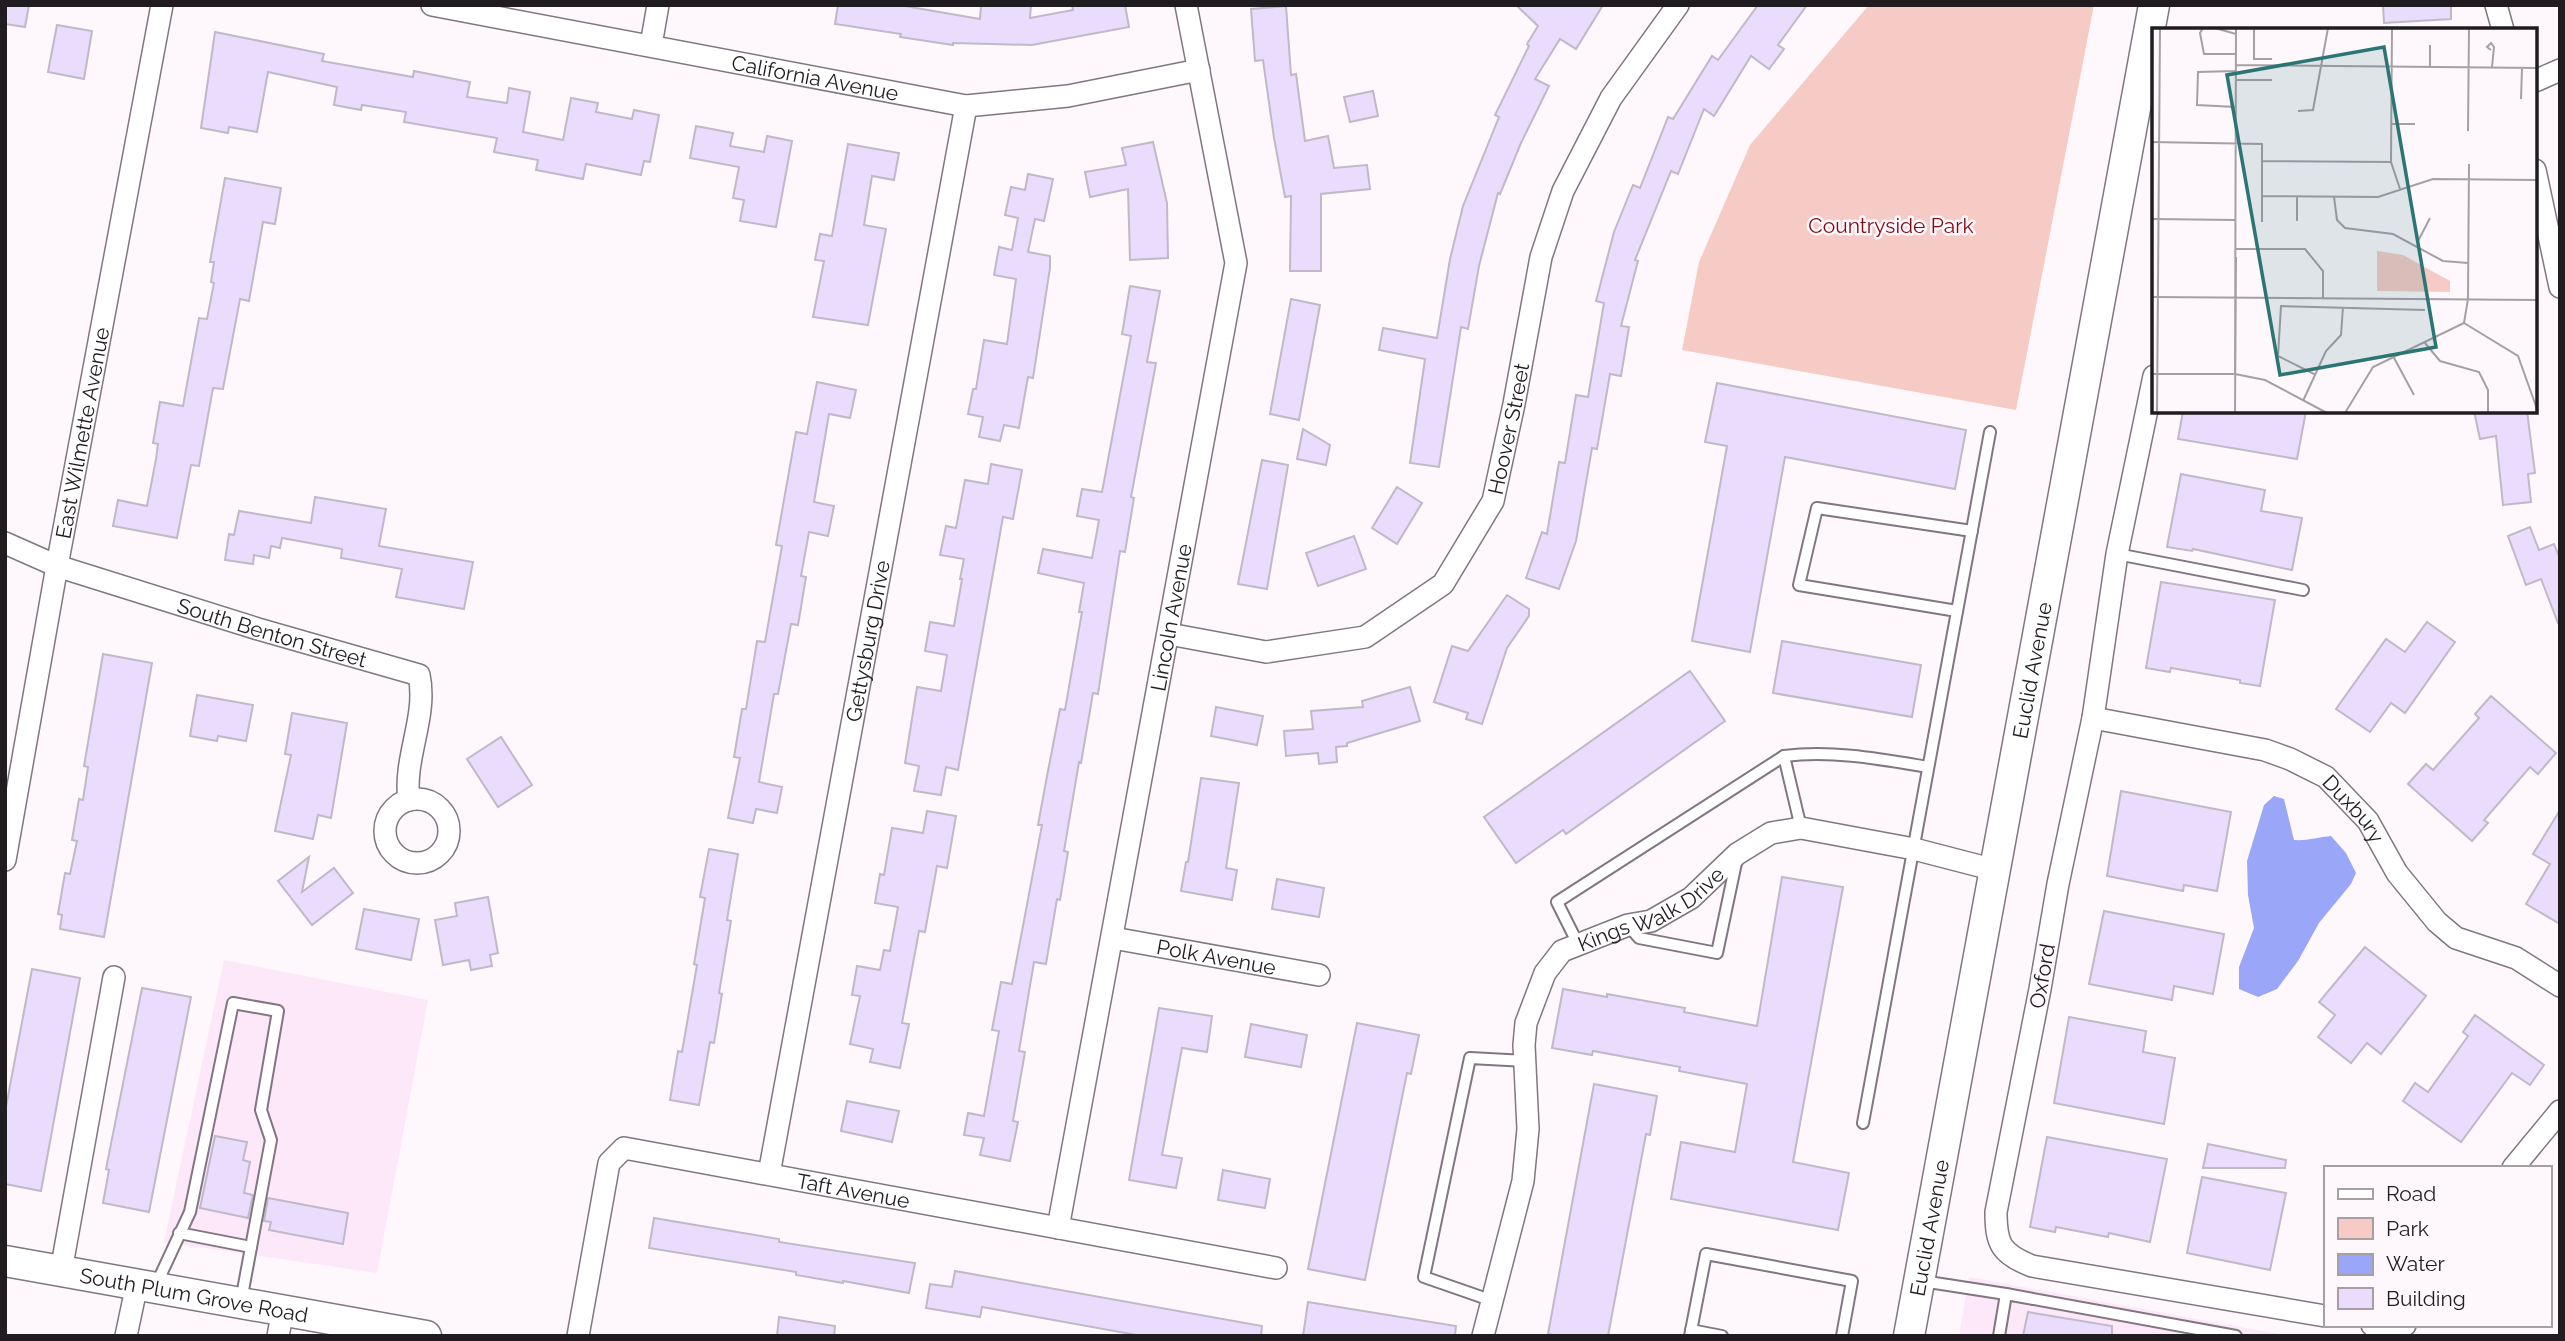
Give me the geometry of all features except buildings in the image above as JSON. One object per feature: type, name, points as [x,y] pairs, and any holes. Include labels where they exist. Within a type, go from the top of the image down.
[{"type":"main road","name":"Euclid Avenue","points":[[1909,1336],[2154,5]]},
{"type":"main road","name":"South Plum Grove Road","points":[[5,1261],[240,1303],[281,1323],[426,1336]]},
{"type":"street","name":"East Wilmette Avenue","points":[[5,860],[162,5]]},
{"type":"street","name":"California Avenue","points":[[432,5],[966,106],[1068,96],[1199,70]]},
{"type":"street","points":[[651,45],[658,5]]},
{"type":"street","name":"Lincoln Avenue","points":[[1058,1228],[1236,263],[1186,5]]},
{"type":"street","name":"Hoover Street","points":[[1169,634],[1266,652],[1365,637],[1443,584],[1493,501],[1541,257],[1563,191],[1611,98],[1678,5]]},
{"type":"street","points":[[2496,5],[2502,28]]},
{"type":"street","points":[[2537,80],[2560,70]]},
{"type":"street","name":"Gettysburg Drive","points":[[769,1174],[966,106]]},
{"type":"street","points":[[2537,179],[2560,287]]},
{"type":"street","name":"Oxford","points":[[2152,386],[2117,554],[2094,718],[2058,884],[1996,1212],[1996,1233],[2003,1249],[2013,1259],[2032,1266],[2324,1316]]},
{"type":"street","name":"South Benton Street","points":[[5,543],[57,566],[258,629],[419,675],[423,693],[407,784],[409,800]]},
{"type":"street","name":"Duxbury","points":[[2094,718],[2264,750],[2290,759],[2326,777],[2368,821],[2397,873],[2437,922],[2456,938],[2516,958],[2560,986]]},
{"type":"street","name":"Kings Walk Drive","points":[[1483,1336],[1517,1209],[1524,1167],[1528,1129],[1527,1060],[1524,1045],[1526,1023],[1545,973],[1562,951],[1628,925],[1651,922],[1690,898],[1737,854],[1771,833],[1801,828],[1914,849],[1995,870]]},
{"type":"street","name":"Polk Avenue","points":[[1113,938],[1319,975]]},
{"type":"street","points":[[61,1271],[114,977]]},
{"type":"street","points":[[2514,1166],[2560,1111]]},
{"type":"street","name":"Taft Avenue","points":[[578,1336],[609,1163],[624,1148],[1276,1268]]},
{"type":"street","points":[[126,1336],[146,1286]]},
{"type":"lane","points":[[1863,1123],[1990,432]]},
{"type":"lane","points":[[1957,611],[1799,585],[1817,508],[1972,531]]},
{"type":"lane","points":[[2117,554],[2303,590]]},
{"type":"lane","points":[[1578,944],[1557,902],[1784,756],[1813,752],[1871,757],[1928,767]]},
{"type":"lane","points":[[1784,756],[1801,828]]},
{"type":"lane","points":[[1628,925],[1639,938],[1717,953],[1737,854]]},
{"type":"lane","points":[[146,1286],[190,1212],[233,1003],[278,1011],[261,1110],[271,1140],[240,1303]]},
{"type":"lane","points":[[1493,1301],[1424,1277],[1470,1058],[1527,1060]]},
{"type":"lane","points":[[179,1233],[251,1247]]},
{"type":"lane","points":[[1722,1336],[1691,1333],[1706,1254],[1852,1280],[1842,1336]]},
{"type":"lane","points":[[1919,1280],[2236,1336]]},
{"type":"lane","points":[[1999,1336],[2006,1294]]},
{"type":"shaded area","points":[[224,960],[428,1000],[377,1273],[164,1242]]},
{"type":"shaded area","points":[[1969,1277],[2290,1336],[1959,1336]]},
{"type":"green space","name":"Countryside Park","points":[[1869,5],[2094,5],[2016,410],[1682,350],[1699,262],[1750,145]]},
{"type":"water","points":[[2274,796],[2284,799],[2294,840],[2331,836],[2346,853],[2356,873],[2351,884],[2319,923],[2298,961],[2277,989],[2258,997],[2239,989],[2239,967],[2254,928],[2248,895],[2247,861],[2264,805]]}]
